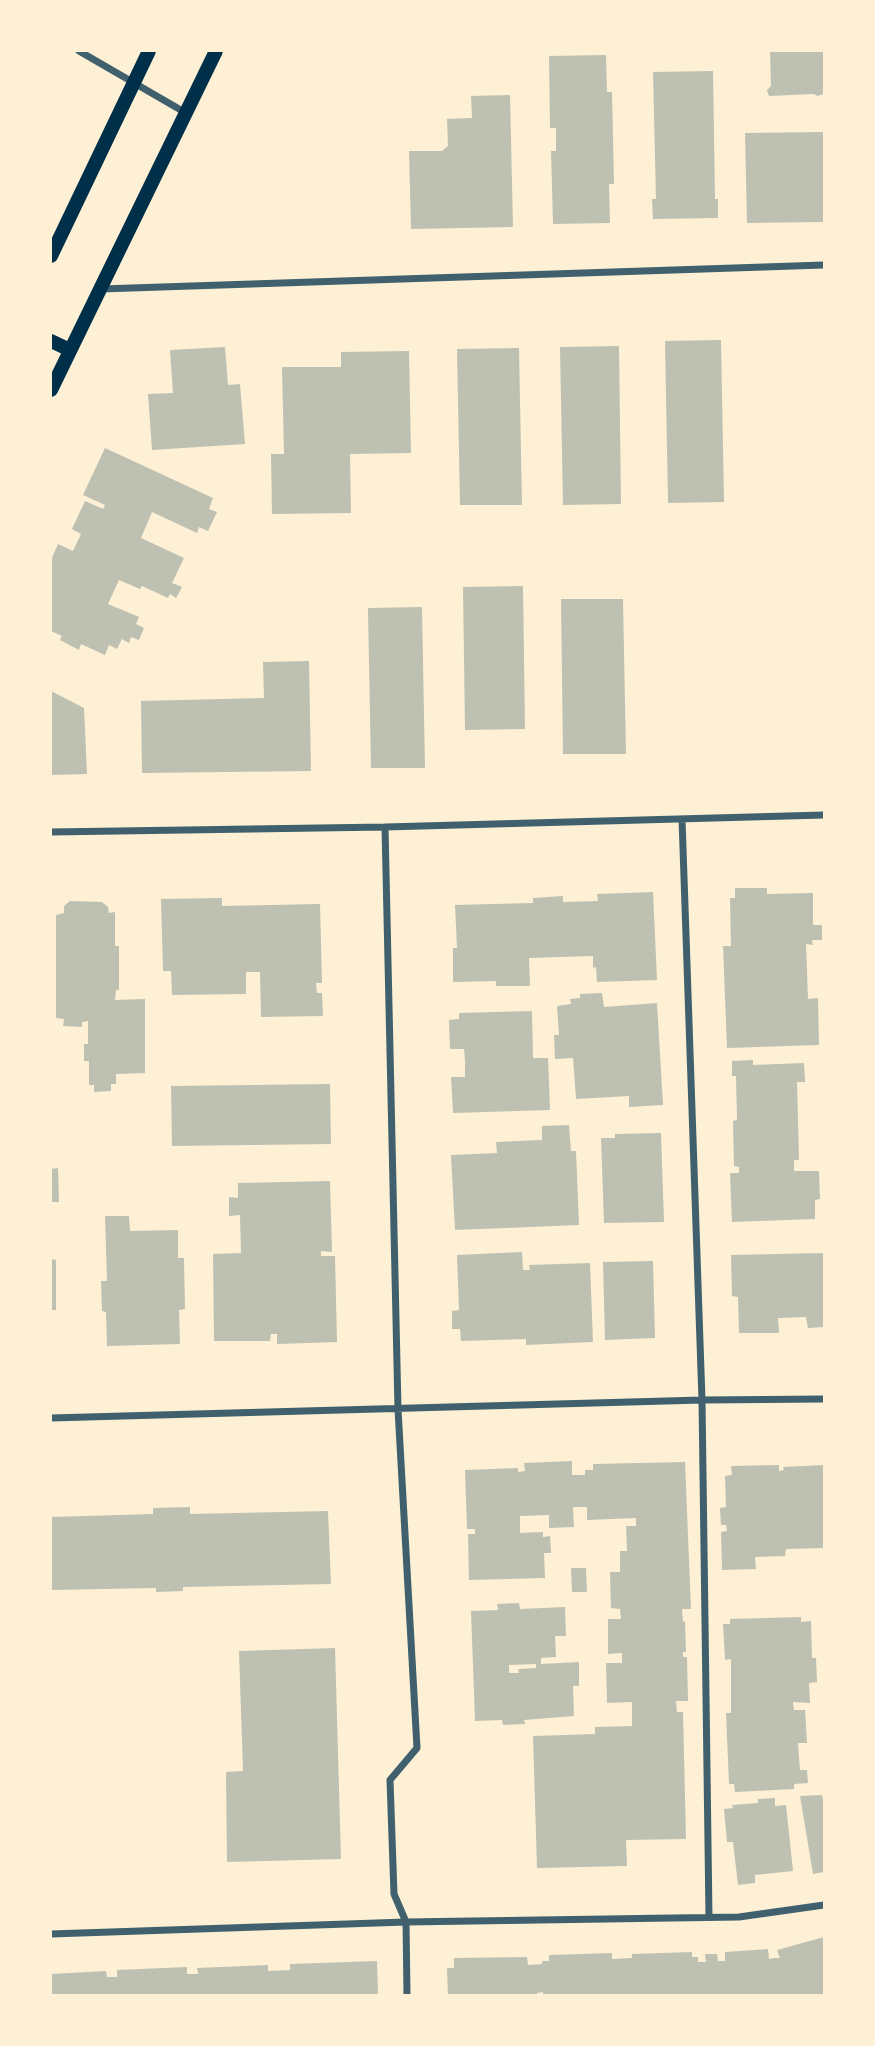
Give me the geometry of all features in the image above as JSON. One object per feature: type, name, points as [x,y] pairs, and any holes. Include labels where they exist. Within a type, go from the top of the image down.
[{"type":"main road","points":[[51,256],[149,51]]},
{"type":"main road","points":[[51,390],[216,51]]},
{"type":"main road","points":[[51,341],[70,350]]},
{"type":"street","points":[[79,51],[186,113]]},
{"type":"street","points":[[100,289],[824,265]]},
{"type":"street","points":[[51,832],[385,827],[824,815]]},
{"type":"street","points":[[682,819],[702,1400],[709,1917]]},
{"type":"street","points":[[385,827],[398,1409],[416,1748],[390,1780],[394,1894],[406,1922],[407,1995]]},
{"type":"street","points":[[51,1418],[824,1399]]},
{"type":"street","points":[[51,1934],[406,1922],[739,1917],[824,1905]]},
{"type":"building","points":[[770,51],[824,51],[824,94],[769,96],[767,90],[771,86]]},
{"type":"building","points":[[606,55],[607,92],[612,92],[614,184],[609,184],[610,223],[553,224],[551,151],[556,151],[556,128],[550,128],[549,56]]},
{"type":"building","points":[[713,71],[715,199],[718,199],[718,218],[653,219],[652,199],[656,199],[653,72]]},
{"type":"building","points":[[510,95],[513,227],[411,229],[409,151],[442,151],[448,146],[447,119],[472,118],[471,96]]},
{"type":"building","points":[[824,132],[824,222],[747,223],[745,133]]},
{"type":"building","points":[[721,340],[724,502],[668,503],[665,341]]},
{"type":"building","points":[[619,346],[621,504],[563,505],[560,347]]},
{"type":"building","points":[[225,347],[228,385],[240,384],[245,444],[152,450],[148,394],[173,393],[170,350]]},
{"type":"building","points":[[519,348],[522,505],[460,505],[457,349]]},
{"type":"building","points":[[409,351],[411,453],[350,454],[351,513],[272,514],[271,454],[284,454],[282,367],[341,367],[341,352]]},
{"type":"building","points":[[105,448],[213,498],[209,509],[217,512],[208,531],[199,527],[197,533],[152,512],[141,538],[184,558],[172,583],[182,587],[176,598],[170,594],[168,598],[142,586],[140,589],[119,580],[108,604],[139,617],[136,624],[144,628],[139,640],[131,637],[129,643],[122,639],[117,649],[109,645],[105,655],[81,644],[79,650],[60,640],[62,636],[51,631],[51,560],[58,544],[73,551],[81,534],[72,529],[85,501],[103,509],[105,505],[83,495]]},
{"type":"building","points":[[523,586],[525,729],[465,730],[463,587]]},
{"type":"building","points":[[561,599],[623,599],[626,754],[563,754]]},
{"type":"building","points":[[422,607],[425,768],[371,768],[368,608]]},
{"type":"building","points":[[309,661],[311,771],[142,773],[141,701],[264,698],[263,662]]},
{"type":"building","points":[[51,691],[84,708],[87,774],[51,775]]},
{"type":"building","points":[[735,888],[767,888],[767,894],[813,893],[813,925],[822,925],[822,940],[812,940],[813,945],[806,944],[808,999],[818,998],[819,1045],[727,1048],[723,946],[731,946],[730,898],[735,898]]},
{"type":"building","points":[[653,892],[657,980],[597,982],[593,956],[529,958],[530,986],[496,986],[496,981],[453,982],[453,948],[457,948],[455,905],[533,903],[533,898],[563,896],[563,902],[598,901],[597,894]]},
{"type":"building","points":[[222,898],[222,906],[320,904],[322,983],[316,983],[317,993],[322,993],[323,1016],[261,1017],[260,972],[246,972],[246,994],[172,995],[171,971],[163,971],[161,899]]},
{"type":"building","points":[[70,901],[102,902],[108,907],[109,913],[115,912],[115,946],[119,946],[119,990],[116,990],[115,1000],[145,999],[145,1073],[116,1074],[116,1084],[111,1084],[111,1091],[94,1092],[94,1085],[89,1085],[89,1061],[84,1061],[84,1044],[88,1044],[88,1021],[82,1022],[82,1027],[63,1026],[64,1019],[56,1018],[56,915],[64,913],[64,906]]},
{"type":"building","points":[[602,993],[604,1007],[657,1003],[663,1105],[629,1107],[629,1096],[576,1099],[573,1058],[555,1059],[554,1035],[559,1035],[557,1006],[571,1004],[570,999],[580,998],[580,994]]},
{"type":"building","points":[[532,1011],[533,1058],[548,1058],[550,1110],[453,1113],[451,1077],[465,1077],[465,1061],[464,1049],[450,1049],[449,1020],[459,1019],[459,1013]]},
{"type":"building","points":[[753,1060],[753,1065],[804,1063],[805,1082],[797,1082],[799,1160],[794,1160],[794,1171],[819,1171],[820,1199],[815,1200],[815,1219],[732,1222],[730,1173],[739,1173],[739,1167],[734,1166],[733,1121],[737,1120],[736,1076],[732,1076],[732,1061]]},
{"type":"building","points":[[330,1084],[331,1144],[172,1146],[171,1086]]},
{"type":"building","points":[[569,1125],[571,1151],[576,1151],[579,1225],[455,1230],[451,1155],[497,1153],[496,1142],[542,1140],[542,1126]]},
{"type":"building","points":[[661,1133],[664,1222],[604,1223],[601,1138],[615,1138],[615,1134]]},
{"type":"building","points":[[58,1168],[59,1202],[51,1202],[51,1169]]},
{"type":"building","points":[[330,1181],[332,1252],[321,1251],[321,1256],[335,1256],[337,1342],[277,1344],[277,1334],[271,1334],[270,1341],[214,1341],[213,1254],[241,1253],[240,1215],[229,1216],[229,1197],[238,1198],[238,1183]]},
{"type":"building","points":[[105,1216],[129,1216],[130,1231],[178,1230],[178,1258],[184,1258],[185,1309],[179,1310],[180,1344],[107,1346],[106,1312],[102,1311],[101,1281],[107,1281]]},
{"type":"building","points":[[522,1252],[523,1270],[530,1270],[529,1265],[590,1263],[593,1342],[526,1345],[526,1339],[461,1341],[460,1329],[452,1329],[452,1311],[459,1310],[457,1255]]},
{"type":"building","points":[[824,1253],[824,1327],[808,1328],[806,1317],[778,1318],[779,1333],[739,1333],[738,1297],[732,1296],[731,1255]]},
{"type":"building","points":[[51,1259],[56,1260],[56,1310],[51,1310]]},
{"type":"building","points":[[653,1261],[655,1338],[605,1340],[603,1262]]},
{"type":"building","points":[[572,1461],[572,1475],[585,1475],[585,1470],[593,1470],[593,1464],[685,1462],[691,1609],[682,1609],[683,1622],[685,1621],[686,1652],[683,1652],[683,1657],[687,1657],[688,1701],[676,1701],[677,1712],[683,1712],[686,1839],[626,1840],[627,1866],[537,1868],[533,1736],[595,1734],[595,1727],[632,1726],[632,1702],[607,1703],[606,1663],[622,1663],[622,1653],[608,1654],[608,1619],[621,1619],[620,1609],[611,1608],[610,1572],[620,1572],[620,1551],[627,1551],[626,1526],[636,1526],[636,1518],[587,1520],[587,1507],[573,1507],[574,1527],[549,1528],[549,1515],[520,1516],[520,1533],[543,1532],[543,1537],[550,1536],[551,1553],[544,1553],[545,1578],[469,1580],[468,1534],[475,1534],[475,1529],[467,1529],[465,1470],[518,1468],[518,1472],[525,1471],[524,1463]]},
{"type":"building","points":[[779,1465],[779,1471],[784,1470],[783,1467],[824,1465],[824,1548],[786,1549],[785,1556],[755,1557],[756,1569],[722,1570],[721,1532],[727,1531],[726,1525],[721,1525],[720,1508],[726,1507],[725,1476],[732,1475],[731,1466]]},
{"type":"building","points":[[190,1507],[190,1514],[328,1511],[331,1584],[183,1587],[183,1591],[156,1592],[156,1588],[51,1590],[51,1517],[153,1514],[153,1508]]},
{"type":"building","points":[[571,1568],[586,1568],[587,1592],[572,1592]]},
{"type":"building","points":[[519,1603],[520,1609],[565,1607],[566,1636],[555,1636],[556,1657],[541,1658],[541,1664],[579,1662],[579,1686],[573,1686],[574,1716],[524,1720],[525,1724],[503,1725],[502,1720],[475,1721],[471,1611],[498,1610],[497,1604]],"holes":[[[536,1664],[536,1668],[518,1669],[519,1673],[509,1673],[509,1665]]]},
{"type":"building","points":[[801,1617],[801,1622],[811,1621],[812,1658],[816,1658],[817,1682],[809,1683],[810,1703],[793,1702],[794,1710],[805,1710],[807,1743],[798,1743],[800,1770],[807,1770],[808,1783],[794,1784],[794,1789],[735,1792],[734,1784],[729,1784],[726,1713],[731,1713],[731,1659],[725,1660],[723,1624],[730,1624],[730,1619]]},
{"type":"building","points":[[335,1648],[341,1859],[227,1862],[226,1772],[243,1771],[239,1651]]},
{"type":"building","points":[[822,1795],[824,1872],[813,1874],[800,1796]]},
{"type":"building","points":[[775,1798],[775,1806],[786,1805],[793,1871],[755,1875],[755,1883],[738,1885],[733,1842],[727,1842],[724,1809],[733,1808],[732,1805],[758,1803],[758,1799]]},
{"type":"building","points":[[824,1937],[824,1995],[543,1995],[543,1992],[537,1995],[448,1995],[447,1968],[454,1968],[454,1958],[527,1957],[528,1965],[549,1961],[549,1955],[612,1953],[612,1959],[632,1958],[632,1954],[692,1952],[692,1957],[698,1957],[698,1962],[706,1962],[705,1954],[717,1954],[718,1961],[725,1961],[725,1952],[768,1949],[769,1959],[780,1958],[777,1950]]},
{"type":"building","points":[[377,1961],[378,1995],[51,1995],[51,1974],[106,1971],[107,1977],[117,1977],[117,1970],[187,1967],[187,1974],[198,1974],[197,1968],[268,1965],[268,1971],[290,1970],[290,1964]]}]
